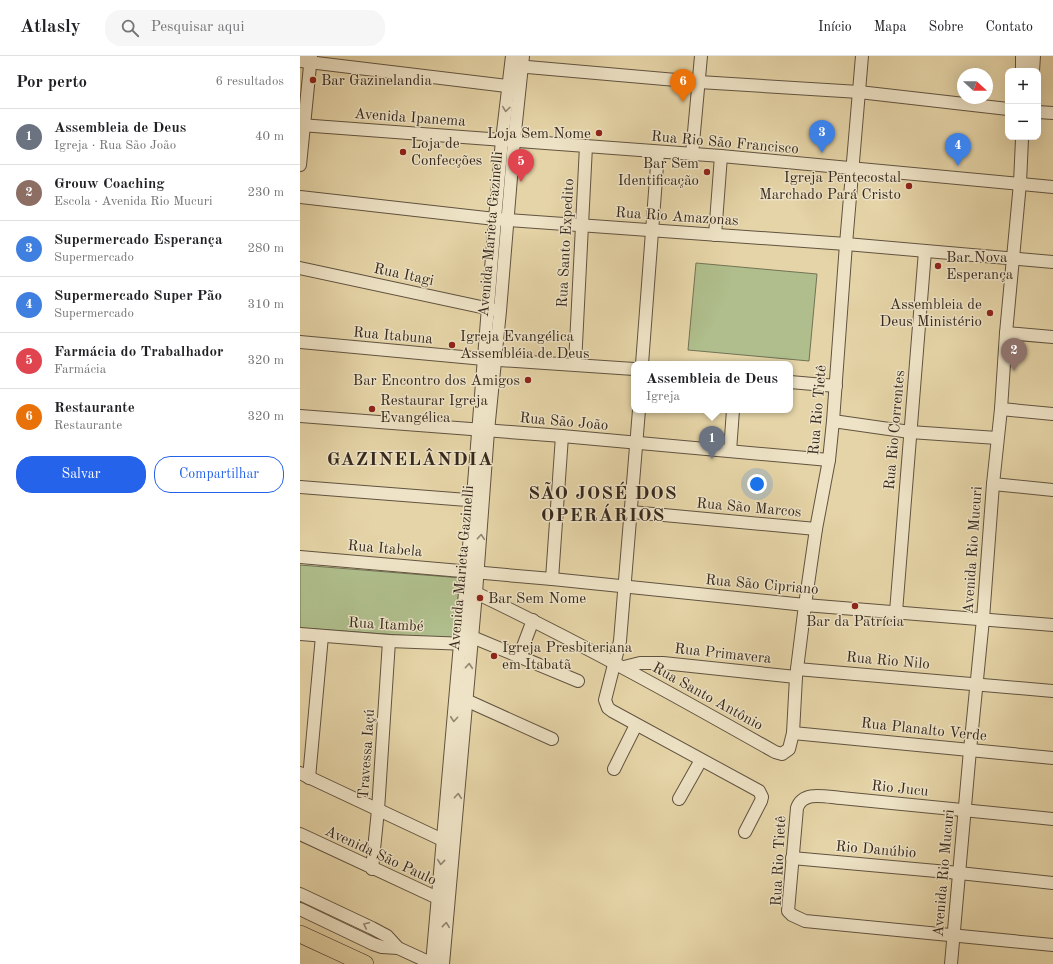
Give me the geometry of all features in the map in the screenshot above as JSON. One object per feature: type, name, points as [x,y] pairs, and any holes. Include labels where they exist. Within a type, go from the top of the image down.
[{"type":"highway","points":[[300,934],[365,964]]},
{"type":"street","points":[[692,154],[701,56]]},
{"type":"street","name":"Rua Rio Tietê","points":[[775,752],[782,754],[789,749],[792,733],[805,605],[816,529],[829,460],[862,56]]},
{"type":"street","points":[[1022,56],[1022,68]]},
{"type":"street","points":[[1033,68],[1034,56]]},
{"type":"street","points":[[300,165],[307,60],[514,87]]},
{"type":"street","points":[[517,61],[699,82],[859,92],[1005,109]]},
{"type":"street","name":"Avenida Marieta Gazinelli","points":[[443,964],[443,901],[467,642],[494,310],[495,219],[508,140],[517,61]]},
{"type":"street","points":[[1041,112],[1053,114]]},
{"type":"street","name":"Avenida Ipanema","points":[[302,125],[508,140]]},
{"type":"street","name":"Avenida Marieta Gazinelli","points":[[494,310],[508,220],[508,140]]},
{"type":"street","name":"Rua Rio São Francisco","points":[[508,140],[721,156],[1053,187]]},
{"type":"street","name":"Avenida Rio Mucuri","points":[[951,964],[983,619],[1012,259],[1020,183],[1022,140]]},
{"type":"street","name":"Rua Santo Expedito","points":[[575,364],[586,146]]},
{"type":"street","points":[[642,361],[658,152]]},
{"type":"street","points":[[714,235],[721,156]]},
{"type":"street","name":"Rua Rio Amazonas","points":[[300,198],[495,219],[846,244],[1053,262]]},
{"type":"street","name":"Rua Rio Correntes","points":[[896,612],[925,251]]},
{"type":"street","name":"Rua Itagi","points":[[300,268],[494,310]]},
{"type":"street","points":[[1006,333],[1053,337]]},
{"type":"street","name":"Rua Itabuna","points":[[300,342],[490,359],[631,369]]},
{"type":"street","points":[[793,382],[836,386]]},
{"type":"street","points":[[1001,409],[1053,414]]},
{"type":"street","points":[[639,413],[619,665],[605,700],[606,705],[612,712],[761,793],[761,801],[744,832]]},
{"type":"street","points":[[730,451],[733,413]]},
{"type":"street","name":"Rua São João","points":[[300,416],[562,436],[636,444],[829,460]]},
{"type":"street","points":[[833,422],[910,432],[997,438]]},
{"type":"street","points":[[552,579],[562,436]]},
{"type":"street","points":[[993,484],[1053,490]]},
{"type":"street","points":[[300,486],[478,501]]},
{"type":"street","name":"Rua São Marcos","points":[[631,512],[816,529]]},
{"type":"street","name":"Rua Itabela","points":[[300,557],[473,572]]},
{"type":"street","name":"Avenida Marieta Gazinelli","points":[[467,642],[476,593],[473,572]]},
{"type":"street","name":"Rua São Cipriano","points":[[473,572],[805,605],[1053,625]]},
{"type":"street","name":"Rua Santo Antônio","points":[[476,593],[533,620],[619,665],[775,752]]},
{"type":"street","points":[[519,657],[533,620]]},
{"type":"street","name":"Rua Itambé","points":[[300,634],[389,641],[467,642]]},
{"type":"street","points":[[322,636],[305,776],[449,843]]},
{"type":"street","name":"Travessa Iaçú","points":[[372,869],[378,810],[389,641]]},
{"type":"street","points":[[467,642],[519,657],[578,681]]},
{"type":"street","name":"Rua Primavera","points":[[619,665],[663,662],[797,673]]},
{"type":"street","name":"Rua Rio Nilo","points":[[797,673],[976,684],[1053,691]]},
{"type":"street","points":[[461,698],[552,739]]},
{"type":"street","points":[[614,769],[636,725]]},
{"type":"street","name":"Rua Planalto Verde","points":[[792,733],[1053,758]]},
{"type":"street","points":[[679,799],[701,760]]},
{"type":"street","name":"Rio Jucu","points":[[796,808],[799,802],[807,796],[1053,819]]},
{"type":"street","name":"Rua Rio Tietê","points":[[796,808],[788,911],[792,915],[805,921],[954,934]]},
{"type":"street","name":"Avenida São Paulo","points":[[300,834],[443,901]]},
{"type":"street","name":"Rio Danúbio","points":[[792,858],[1053,883]]},
{"type":"street","points":[[300,894],[382,933],[387,936],[398,948],[428,963]]},
{"type":"street","name":"Avenida Marieta Gazinelli","points":[[428,963],[443,901]]},
{"type":"street","points":[[300,909],[373,944],[382,947],[398,948]]},
{"type":"street","points":[[954,934],[1053,945]]},
{"type":"green space","points":[[696,263],[817,274],[809,361],[688,350]]},
{"type":"green space","points":[[300,565],[462,578],[455,639],[300,628]]},
{"type":"place","name":"Bar Gazinelandia","points":[[313,80]]},
{"type":"place","name":"Restaurante","points":[[683,102]]},
{"type":"place","name":"Loja Sem Nome","points":[[599,133]]},
{"type":"place","name":"Loja de Confecções","points":[[403,152]]},
{"type":"place","name":"Supermercado Esperança","points":[[822,153]]},
{"type":"place","name":"Supermercado Super Pão","points":[[958,166]]},
{"type":"place","name":"Bar Sem Identificação","points":[[707,172]]},
{"type":"place","name":"Farmácia do Trabalhador","points":[[521,182]]},
{"type":"place","name":"Igreja Pentecostal Marchado Pará Cristo","points":[[909,186]]},
{"type":"place","name":"Bar Nova Esperança","points":[[938,266]]},
{"type":"place","name":"Assembleia de Deus Ministério","points":[[990,313]]},
{"type":"place","name":"Igreja Evangélica Assembléia de Deus","points":[[452,345]]},
{"type":"place","name":"Grouw Coaching","points":[[1014,371]]},
{"type":"place","name":"Bar Encontro dos Amigos","points":[[528,380]]},
{"type":"place","name":"Restaurar Igreja Evangélica","points":[[372,409]]},
{"type":"place","name":"Assembleia de Deus","points":[[712,459]]},
{"type":"place","name":"Bar Sem Nome","points":[[480,598]]},
{"type":"place","name":"Bar da Patrícia","points":[[855,606]]},
{"type":"place","name":"Igreja Presbiteriana em Itabatã","points":[[494,656]]},
{"type":"district","name":"GAZINELÂNDIA","points":[[410,458]]},
{"type":"district","name":"SÃO JOSÉ DOS OPERÁRIOS","points":[[603,503]]}]
